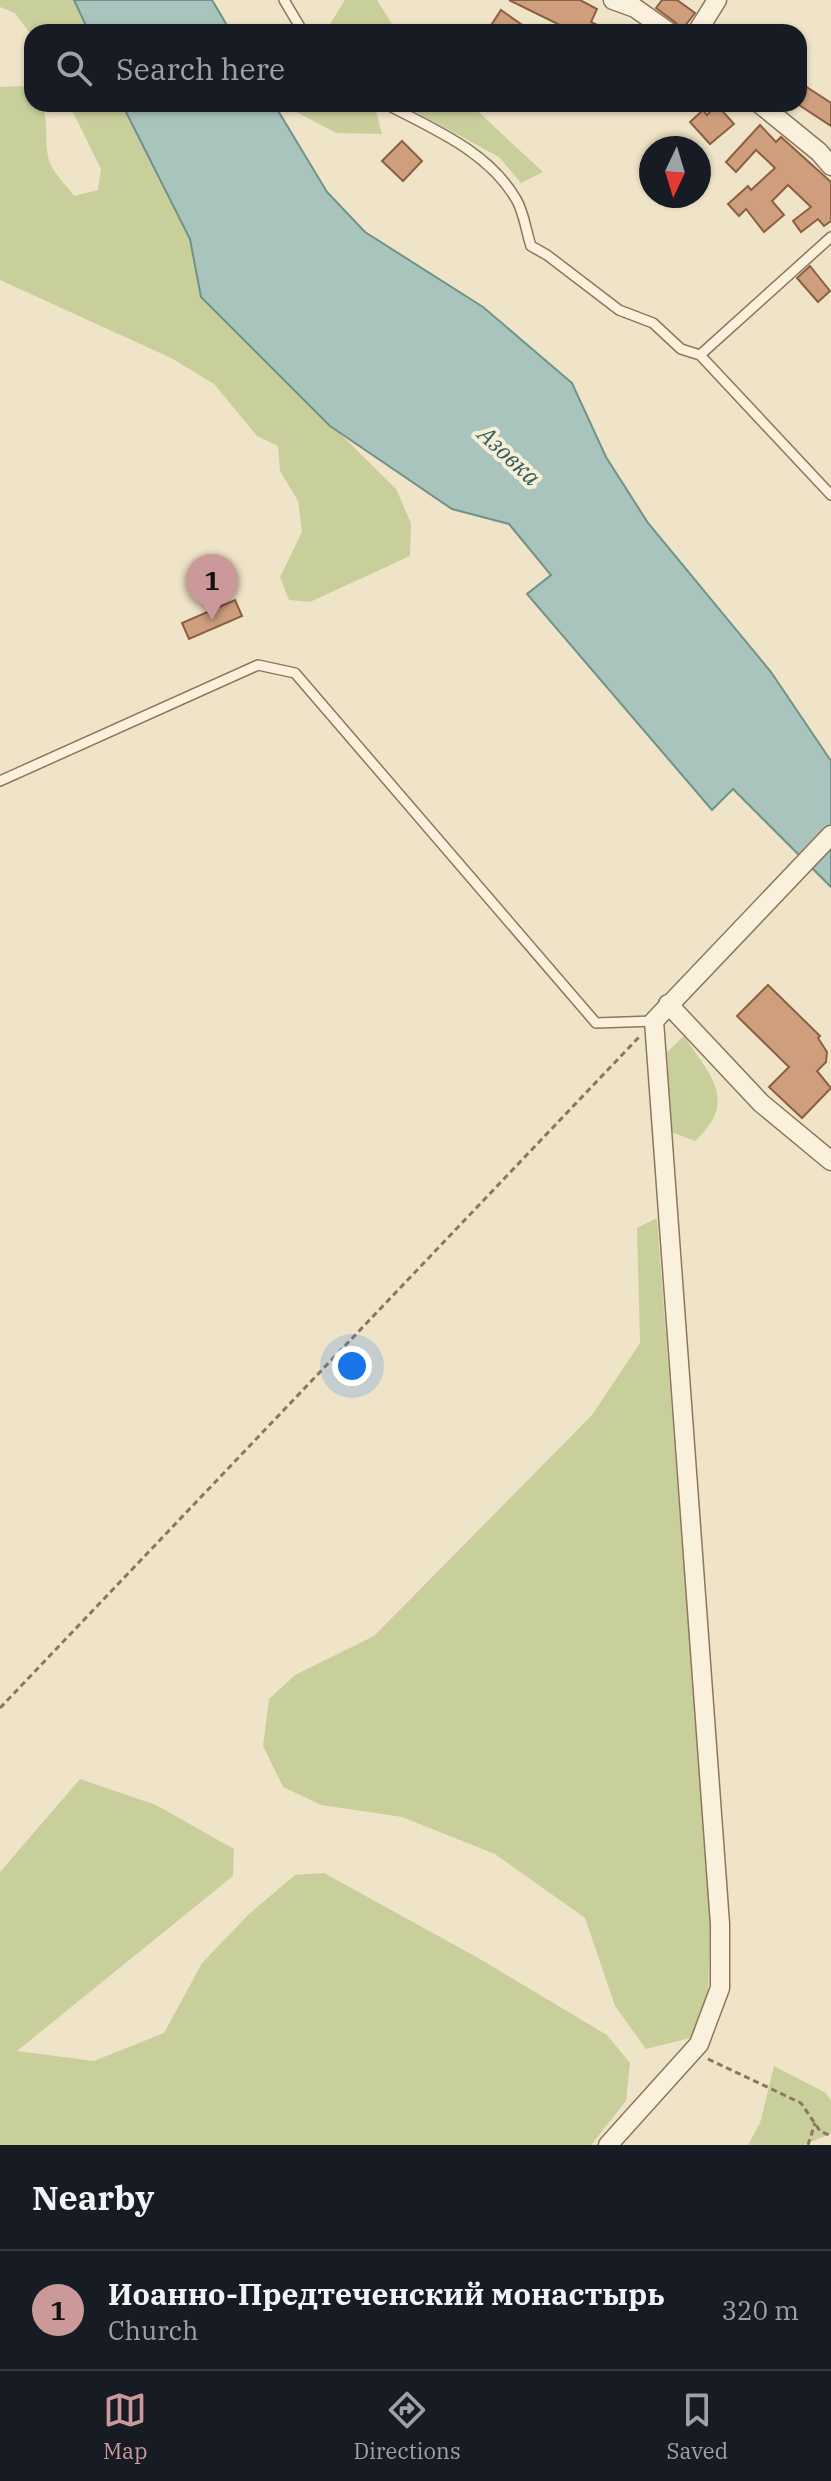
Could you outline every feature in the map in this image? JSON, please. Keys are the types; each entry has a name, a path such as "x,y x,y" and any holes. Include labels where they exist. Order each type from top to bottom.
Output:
{"street":[{"path":"613,0 635,8 658,24"},
{"path":"702,24 717,0"},
{"path":"770,112 819,152 831,166"},
{"path":"608,2145 699,2044 720,1988 720,1924 654,1021 831,835"},
{"path":"668,1004 761,1103 831,1161"}],"lane":[{"path":"284,0 298,24"},
{"path":"401,112 464,145 495,172 517,200 531,246 619,310 653,323 681,349 700,355 831,495"},
{"path":"700,355 831,237"},
{"path":"0,781 258,665 295,673 596,1023 654,1021"}],"path":[{"path":"0,1708 654,1021"},
{"path":"692,2052 801,2103 820,2131 831,2136"},
{"path":"808,2145 815,2123"}],"green space":[{"path":"0,0 74,0 85,24 24,25 15,13 0,7"},
{"path":"345,0 377,0 392,24 330,24"},
{"path":"22,86 24,112 43,112 50,163 74,196 98,190 101,169 73,112 126,112 190,239 202,297 396,489 411,523 410,556 310,602 289,600 280,577 302,532 298,501 280,471 278,446 257,436 214,384 171,358 0,280 0,87"},
{"path":"297,112 376,112 382,134 336,133"},
{"path":"416,112 479,112 543,172 521,183 499,157"},
{"path":"684,1036 711,1076 718,1100 716,1113 695,1141 671,1132 667,1052"},
{"path":"657,1218 710,1908 708,2003 690,2038 646,2049 615,2006 585,1918 495,1854 402,1817 321,1805 283,1787 263,1746 269,1699 295,1675 374,1636 592,1415 640,1343 637,1228"},
{"path":"80,1779 156,1805 234,1849 233,1876 17,2051 94,2061 164,2033 202,1963 249,1914 295,1875 324,1873 480,1959 607,2035 630,2063 626,2101 591,2145 0,2145 0,1872"},
{"path":"774,2066 826,2093 831,2101 831,2134 803,2145 748,2145 760,2123"}],"water":[{"path":"74,0 212,0 226,24 85,24"},
{"name":"Азовка","path":"126,112 279,112 327,192 365,232 483,307 572,383 606,457 648,523 771,672 831,761 831,887 733,789 712,810 527,594 551,575 509,524 452,509 330,426 201,297 190,239"}],"building":[{"path":"509,0 580,0 597,9 591,22 595,24 558,24"},
{"path":"662,0 677,0 695,13 686,24 677,24 656,8"},
{"path":"501,10 521,24 492,24"},
{"path":"807,87 831,103 831,126 807,110"},
{"path":"705,112 707,115 710,112 723,112 734,124 711,143 711,136 703,136 690,122"},
{"path":"760,125 776,142 781,137 831,182 831,221 824,226 818,219 801,232 793,221 811,207 788,185 772,201 784,215 764,232 746,209 739,216 728,204 748,186 751,190 775,168 756,150 736,172 726,162"},
{"path":"402,141 422,161 403,181 382,161"},
{"path":"810,266 830,291 818,302 797,278"},
{"path":"235,600 242,616 189,639 182,623"},
{"path":"768,985 820,1036 818,1038 827,1052 826,1062 817,1071 831,1088 802,1118 769,1087 789,1067 737,1016"}],"place":[{"name":"Иоанно-Предтеченский монастырь","path":"212,620"}]}
